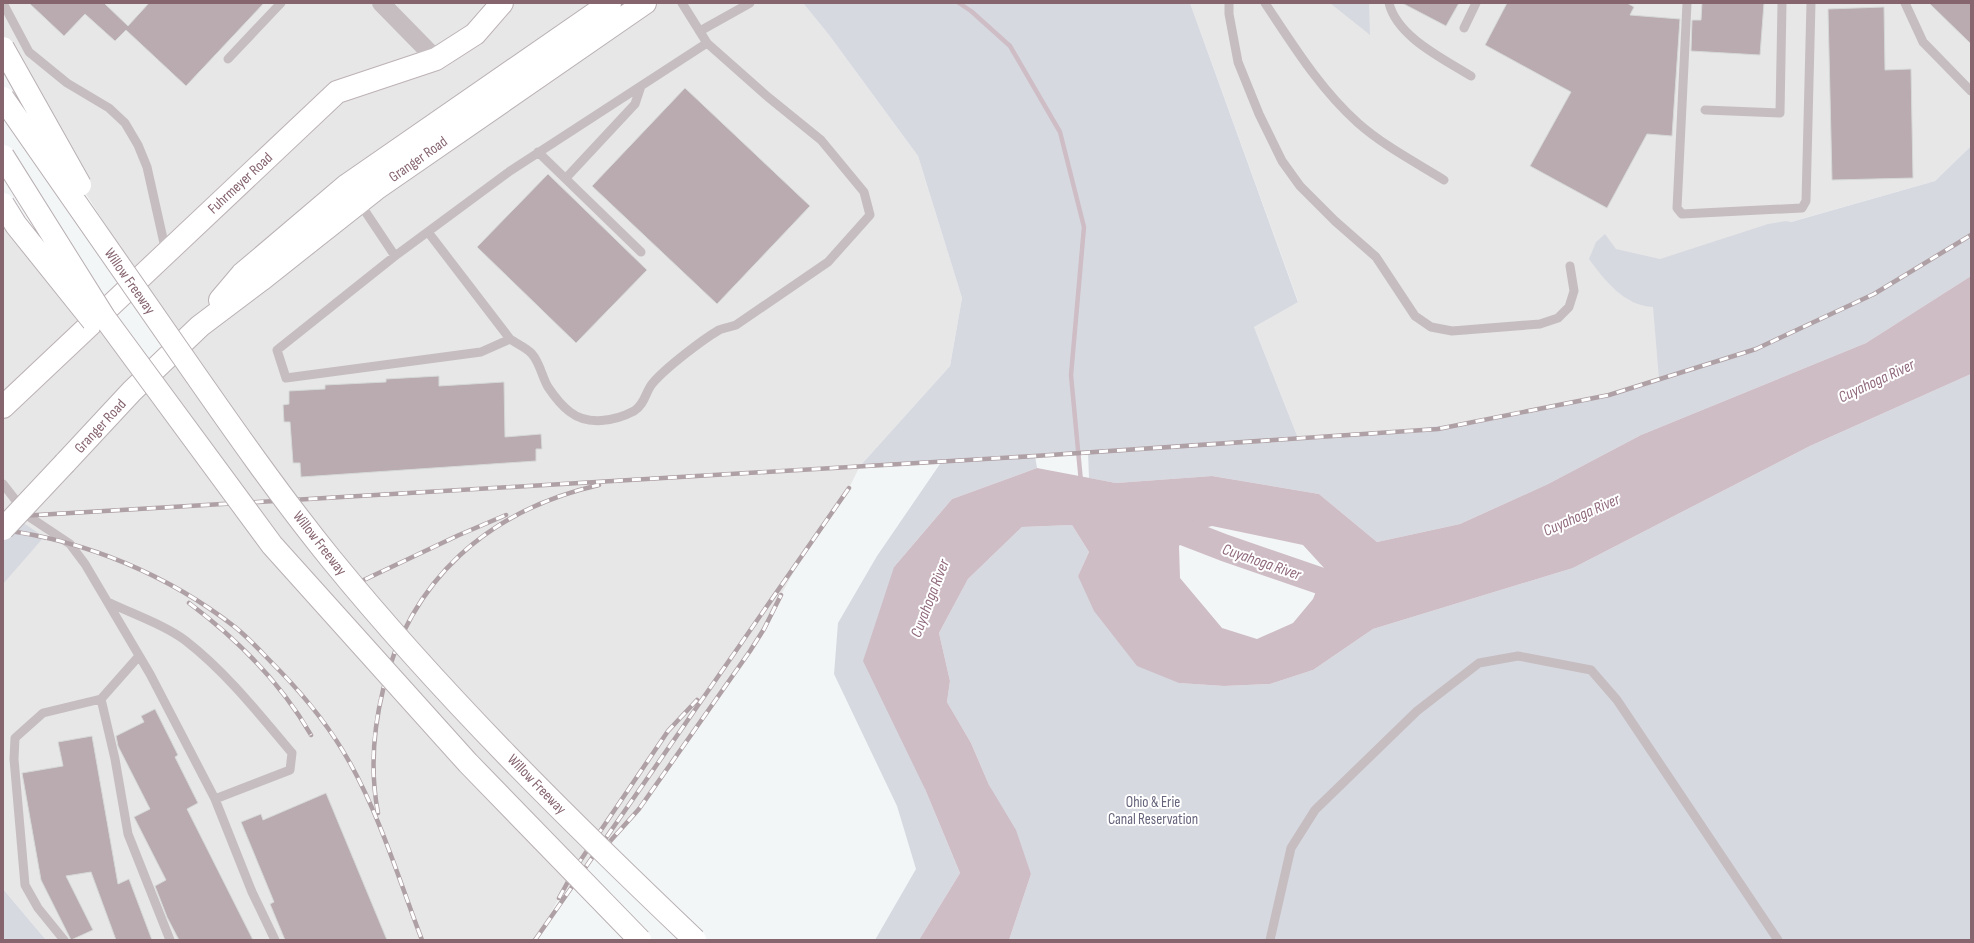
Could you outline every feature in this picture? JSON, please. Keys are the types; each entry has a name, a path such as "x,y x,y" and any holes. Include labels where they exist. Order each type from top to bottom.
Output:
{"main road":[{"name":"Fuhrmeyer Road","path":"3,407 337,92 436,59 474,34 502,3"},
{"name":"Granger Road","path":"3,529 132,391 200,326 261,280 353,194 610,3"},
{"name":"Granger Road","path":"353,194 412,163 645,3"},
{"path":"3,48 67,164 249,451"},
{"name":"Willow Freeway","path":"3,98 249,451 330,558 399,639 477,723 607,856 695,940"},
{"path":"3,156 104,317 272,545"},
{"path":"3,204 16,225 272,545 468,763 640,940"}],"street":[{"path":"383,4 436,59"}],"lane":[{"path":"3,3 29,52 67,83 109,108 125,124 138,145 147,167 166,253"},
{"path":"228,59 280,3"},
{"path":"428,232 510,339 532,354 548,387 560,402 571,413 587,421 618,417 634,410 645,400 652,384 670,366 719,330 736,325 828,262 870,215 864,192 821,140 768,97 707,43 682,3"},
{"path":"700,31 750,3"},
{"path":"1229,3 1229,14 1238,62 1259,114 1282,161 1300,186 1335,221 1376,257 1415,316 1431,327 1452,331 1540,324 1558,318 1569,307 1574,291 1570,266"},
{"path":"1265,3 1300,55 1331,97 1359,124 1393,150 1444,180"},
{"path":"1389,3 1393,16 1401,27 1419,42 1471,76"},
{"path":"1464,28 1476,3"},
{"path":"1687,3 1678,208 1682,214 1802,208 1806,201 1811,3"},
{"path":"1706,110 1780,113 1782,3"},
{"path":"1905,3 1923,42 1971,91"},
{"path":"510,339 481,352 286,378 277,350 395,256 538,152 707,43"},
{"path":"566,178 635,104 641,86"},
{"path":"538,152 641,252"},
{"path":"353,194 395,256"},
{"path":"3,484 28,516 70,544 110,603 215,799 252,892 275,940"},
{"path":"110,603 150,621 186,641 240,691 292,753 290,770 215,799"},
{"path":"64,940 38,908 25,885 14,759 15,738 43,713 101,699 139,656"},
{"path":"1270,940 1291,848 1315,810 1417,711 1479,663 1518,656 1590,670 1617,700 1778,940"},
{"path":"101,699 115,759 128,834 170,940"}],"shaded area":[{"path":"3,3 803,3 829,35 918,156 962,298 950,366 860,466 848,490 803,555 750,651 639,809 626,825 588,864 558,900 535,940 46,940 3,889 3,579 28,516 3,517 3,204 139,379 181,344 67,164 3,48"},
{"path":"1190,3 1971,3 1971,146 1935,181 1650,262 1660,379 1609,395 1455,424 1380,433 1298,438 1254,327 1298,301"}],"green space":[{"path":"803,3 1190,3 1298,302 1254,327 1298,438 1380,433 1455,424 1609,395 1659,379 1653,307 1643,306 1633,302 1616,291 1589,259 1596,242 1605,234 1616,249 1660,259 1768,224 1786,221 1791,222 1935,181 1971,146 1971,276 1866,343 1641,435 1548,484 1460,524 1377,542 1319,494 1212,476 1116,483 1089,478 1088,452 1035,456 1037,468 952,499 894,567 925,789 960,873 919,940 875,940 916,869 897,806 834,674 838,623 877,556 942,461 860,466 950,366 962,298 918,156 829,35"},
{"path":"1330,3 1369,3 1370,35"},
{"name":"Ohio & Erie Canal Reservation","path":"1971,374 1971,940 1009,940 1031,874 971,743 947,702 950,681 939,633 968,579 1022,527 1072,525 1089,552 1078,576 1179,683 1224,686 1270,684 1313,670 1373,629 1573,568 1810,446"},
{"path":"3,517 15,517 44,537 3,584"},
{"path":"3,889 46,940 3,940"}],"water":[{"path":"1971,276 1971,374 1810,446 1573,568 1373,629 1313,670 1270,684 1224,686 1179,683 1137,666 1094,611 1078,576 1089,552 1072,525 1022,527 968,579 939,633 950,681 947,702 971,743 989,785 1016,830 1031,874 1009,940 919,940 960,873 925,789 863,661 894,567 952,499 1037,468 1116,483 1212,476 1319,494 1377,542 1460,524 1548,484 1641,435 1866,343","holes":["1212,526 1303,545 1325,569 1313,599 1293,623 1257,639 1222,628 1180,578 1179,546 1193,531"]}],"building":[{"path":"29,3 104,3 128,26 149,3 264,3 186,86 126,30 115,41 85,14 64,36"},
{"path":"1402,3 1459,3 1446,26"},
{"path":"1507,3 1627,3 1634,7 1630,15 1680,19 1672,136 1647,134 1607,208 1530,166 1571,92 1485,45"},
{"path":"1702,3 1764,3 1760,55 1691,51 1692,20 1701,20"},
{"path":"1929,3 1971,3 1971,44"},
{"path":"1884,7 1885,70 1911,69 1913,178 1832,180 1828,9"},
{"path":"685,88 810,206 717,304 592,186"},
{"path":"548,174 647,270 576,343 477,247"},
{"path":"439,376 439,386 504,382 505,437 541,434 542,449 536,449 536,461 301,477 300,463 293,463 290,422 284,422 283,405 289,404 289,391 325,389 325,385 386,382 386,379"},
{"path":"155,709 178,755 175,757 198,803 187,809 253,940 179,940 167,917 155,886 166,880 134,817 150,809 118,746 116,736 144,722 141,716"},
{"path":"92,736 118,884 129,879 152,940 116,940 91,872 66,876 93,930 71,940 41,880 22,773 63,766 58,742"},
{"path":"326,793 387,940 285,940 270,904 274,902 241,822 261,814 263,820"}],"waterway":[{"path":"959,3 971,11 1010,46 1060,132 1084,227 1071,375 1081,482"},
{"name":"Cuyahoga River","path":"1155,521 1225,548 1347,590 1356,587"}],"railway":[{"path":"3,517 1035,456 1438,429 1609,395 1756,349 1874,294 1971,235"},
{"path":"378,813 373,766 375,736 383,690 396,650 413,615 434,583 460,555 489,532 523,512 559,496 599,485"},
{"path":"535,940 849,488"},
{"path":"349,587 459,535 506,515"},
{"path":"3,530 65,542 125,563 154,576 209,608 235,627 252,643 309,703 327,726 350,763 371,806 389,850 422,940"},
{"path":"604,848 639,809 750,651 764,629 781,595"},
{"path":"189,603 207,617 257,663 286,698 311,735"},
{"path":"559,898 576,867 668,731 697,700"}]}
